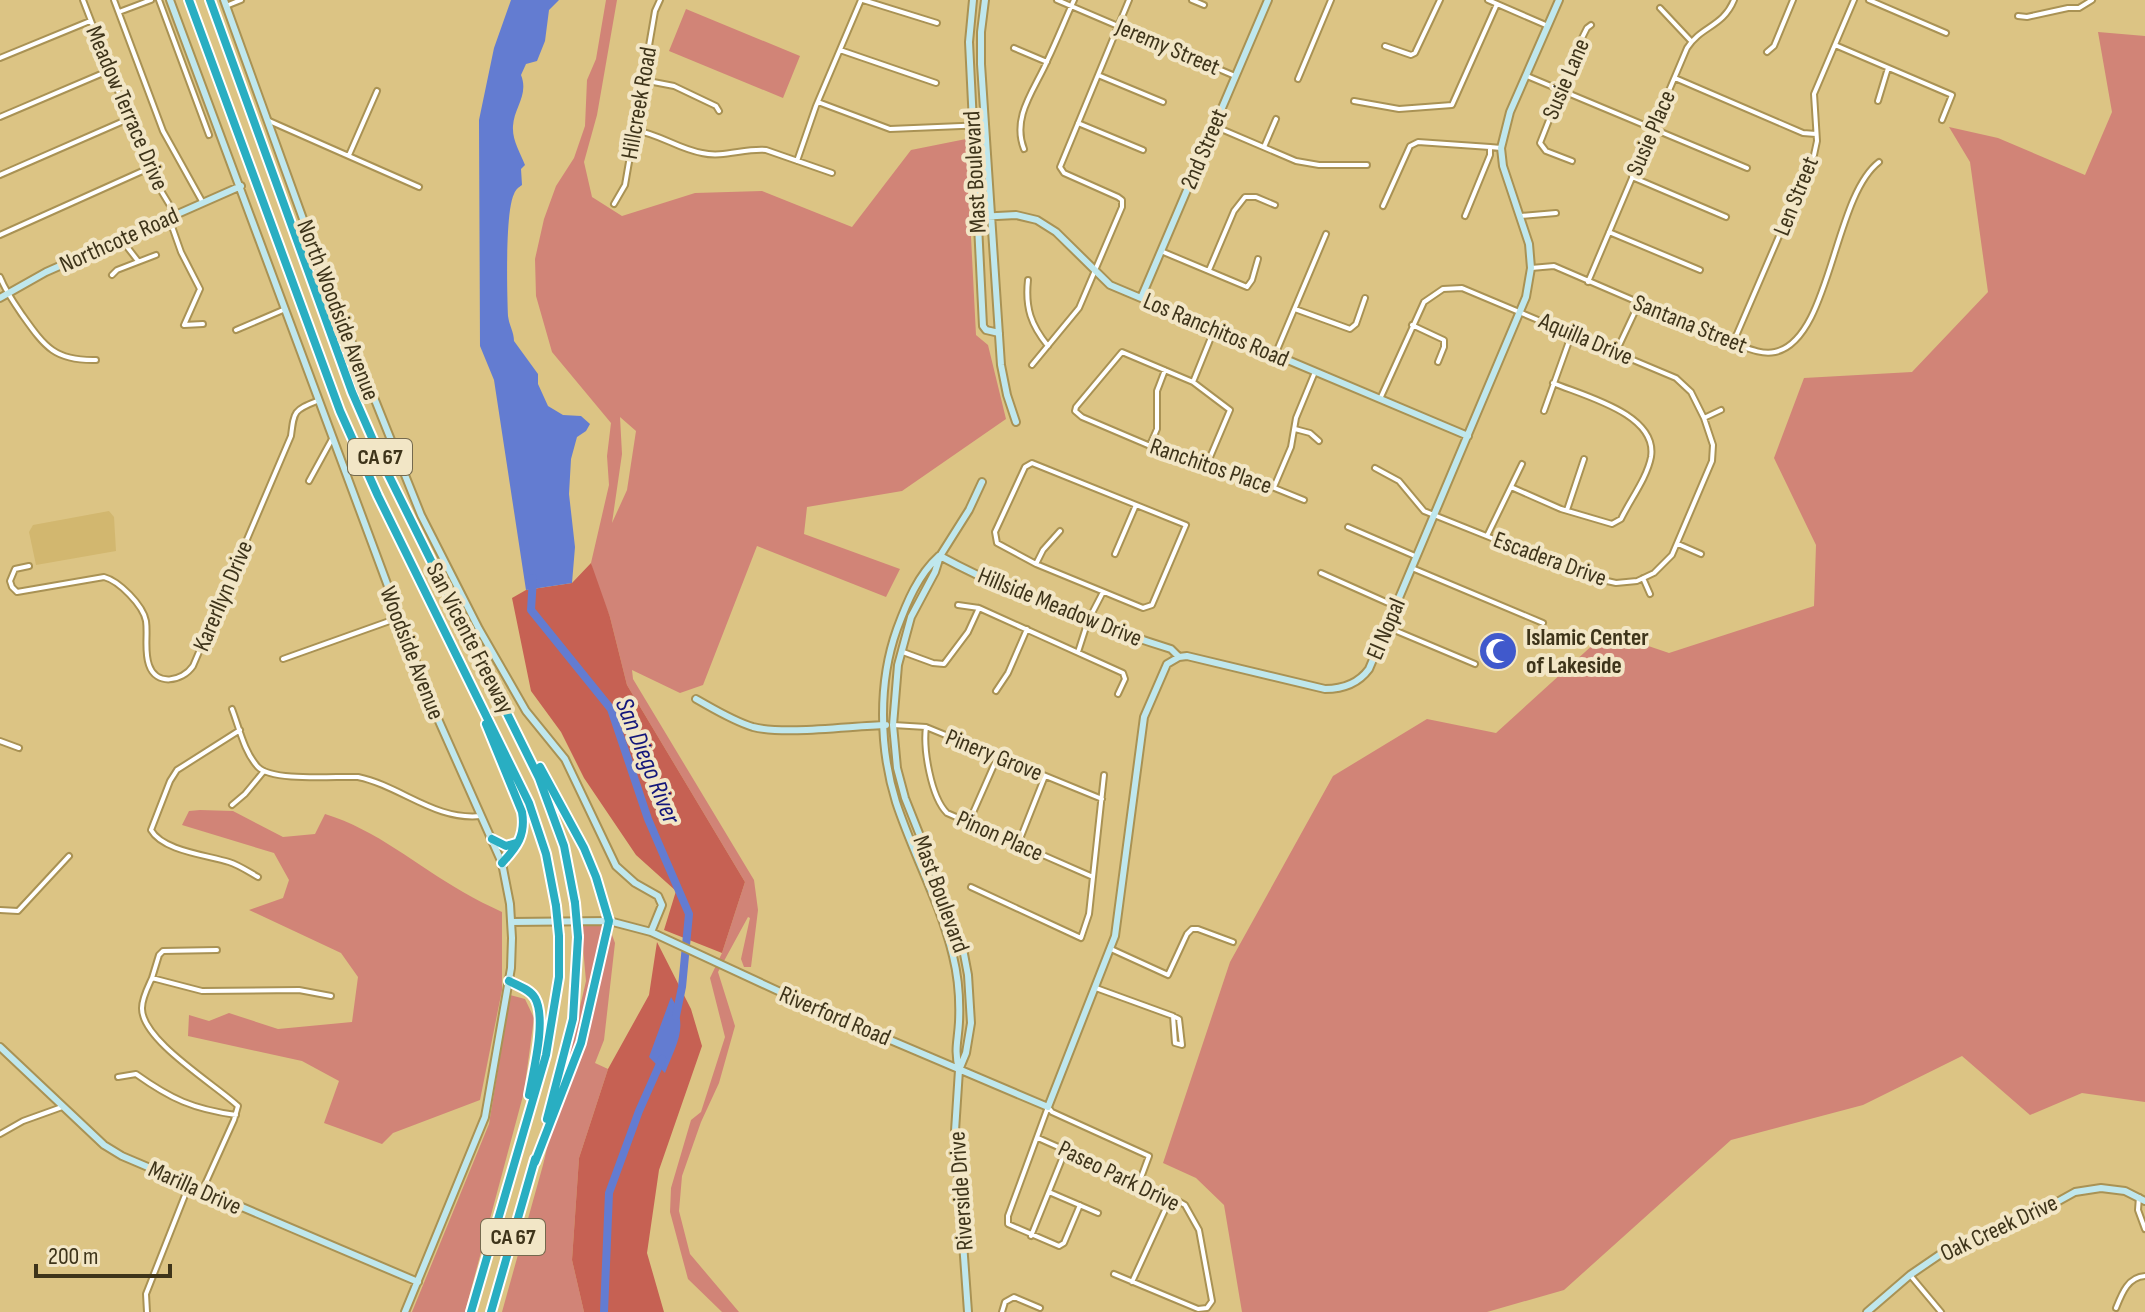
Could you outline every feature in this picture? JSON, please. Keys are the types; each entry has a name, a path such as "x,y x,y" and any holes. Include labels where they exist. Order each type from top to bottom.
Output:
{"highway":[{"name":"San Vicente Freeway","path":"189,0 340,411 378,496 529,803 546,854 559,936 559,977 551,1027 471,1312"},
{"name":"San Vicente Freeway","path":"210,0 352,392 387,472 517,729 557,823 572,878 578,937 577,980 569,1040 491,1312"},
{"path":"474,690 524,823 520,841 502,863"},
{"path":"517,729 584,848 609,921 581,1043 535,1162"},
{"path":"492,839 506,846 520,841"},
{"path":"506,1189 534,1066 539,1015 535,997 509,981"}],"street":[{"name":"Meadow Terrace Drive","path":"83,0 127,120 172,216 181,252 200,289 184,325 203,324"},
{"path":"114,0 163,131 203,203"},
{"path":"119,12 151,0"},
{"path":"159,0 209,135"},
{"name":"Woodside Avenue","path":"170,0 398,618 434,710 502,863 511,922 509,981 485,1117 405,1312"},
{"path":"225,3 241,0"},
{"name":"Hillcreek Road","path":"614,204 625,185 655,11 660,0"},
{"path":"797,161 818,102 862,0 937,23"},
{"name":"Mast Boulevard","path":"973,0 969,42 983,326 986,330 999,333"},
{"name":"Mast Boulevard","path":"985,0 981,32 999,333 1007,395 1016,422"},
{"name":"Jeremy Street","path":"1057,0 1072,3 1235,76"},
{"path":"1032,365 1079,308 1122,207 1122,200 1061,170 1061,162 1129,0"},
{"path":"1192,0 1204,5"},
{"name":"2nd Street","path":"1141,298 1268,0"},
{"path":"1385,46 1411,55 1415,53 1440,0"},
{"path":"1488,0 1548,26"},
{"name":"El Nopal","path":"1179,657 1187,656 1325,689 1347,686 1364,675 1387,627 1529,286 1529,244 1503,166 1501,148 1510,112 1559,0"},
{"path":"1660,8 1691,41 1723,19 1734,0"},
{"path":"1767,52 1774,46 1793,0"},
{"name":"Len Street","path":"1733,343 1814,155 1814,94 1854,0"},
{"path":"1869,0 1946,33"},
{"path":"2066,0 2068,8"},
{"path":"2018,16 2079,8 2092,0"},
{"path":"1298,79 1329,1"},
{"name":"North Woodside Avenue","path":"225,3 265,119 400,470 479,629 526,711 565,759 616,866 635,883 658,896 662,905 651,932"},
{"path":"1024,149 1020,127 1026,102 1072,3"},
{"path":"1354,101 1399,109 1452,105 1497,4"},
{"path":"0,58 90,20"},
{"name":"Susie Lane","path":"1572,161 1546,151 1540,143 1560,89 1591,25"},
{"name":"Susie Place","path":"1588,282 1691,41"},
{"path":"1835,45 1952,95 1942,120"},
{"path":"1014,48 1047,62"},
{"path":"840,50 936,83"},
{"path":"1878,101 1888,68"},
{"path":"0,117 108,71"},
{"path":"1098,75 1163,102"},
{"path":"1527,76 1747,168"},
{"path":"1675,78 1803,133 1816,134"},
{"path":"643,80 674,86 716,106 719,111"},
{"path":"349,155 377,91"},
{"path":"818,102 890,129 985,125"},
{"path":"265,119 419,187"},
{"path":"1264,147 1276,119"},
{"path":"0,175 127,120"},
{"path":"1078,123 1143,150"},
{"path":"1214,126 1296,161 1319,165 1367,165"},
{"path":"634,130 654,133 705,154 755,149 832,173"},
{"path":"1383,206 1410,146 1418,142 1501,148"},
{"path":"1465,216 1490,155 1490,147"},
{"name":"Santana Street","path":"1531,268 1554,266 1758,352 1785,349 1803,335 1850,210 1872,168 1879,162"},
{"path":"0,235 148,169"},
{"path":"1632,177 1726,217"},
{"name":"Northcote Road","path":"3,295 46,272 241,186"},
{"path":"1209,271 1234,211 1245,197 1256,197 1275,205"},
{"path":"1519,217 1533,213 1556,213"},
{"name":"Los Ranchitos Road","path":"978,217 1021,216 1046,224 1110,285 1468,436"},
{"path":"1609,232 1700,270"},
{"path":"1275,355 1326,234"},
{"path":"121,239 138,261"},
{"path":"1161,251 1247,287 1258,259"},
{"path":"112,275 156,255"},
{"path":"0,277 3,295 47,347 67,358 96,360"},
{"path":"1028,280 1026,300 1029,316 1048,346"},
{"name":"Aquilla Drive","path":"1380,399 1422,306 1431,295 1452,288 1466,290 1679,380 1691,392 1713,445 1712,461 1678,544"},
{"path":"1295,309 1350,329 1356,324 1365,298"},
{"path":"1616,352 1639,303"},
{"path":"236,330 283,310"},
{"path":"1412,325 1444,340 1438,362"},
{"path":"1193,382 1214,330"},
{"path":"1544,411 1572,333"},
{"name":"Ranchitos Place","path":"1165,370 1122,352 1075,411 1082,417 1205,469 1233,471 1304,500"},
{"path":"1150,446 1157,429 1157,391 1165,370 1193,382 1230,410 1205,469"},
{"path":"1274,487 1291,447 1296,418 1315,372"},
{"path":"1511,487 1567,511 1612,524 1621,519 1650,460 1649,437 1635,418 1553,383"},
{"name":"Karerllyn Drive","path":"29,566 15,569 11,575 10,581 17,592 104,577 112,579 143,613 149,666 155,674 167,680 182,677 193,666 291,436 295,412 317,401"},
{"path":"1704,418 1721,410"},
{"path":"1295,429 1310,433 1319,441"},
{"path":"309,481 332,439"},
{"path":"1567,511 1584,459"},
{"path":"1032,463 1186,525 1152,605 1143,608 1036,564 997,543 995,532 1025,467 1032,463"},
{"path":"1487,536 1522,464"},
{"path":"1375,468 1399,481 1418,506 1434,515"},
{"path":"940,556 969,510 982,482"},
{"path":"1115,554 1136,505"},
{"name":"Escadera Drive","path":"1434,515 1600,581 1622,583 1643,578 1664,565 1678,544"},
{"path":"1348,527 1416,557"},
{"path":"1036,564 1043,550 1060,531"},
{"path":"1678,544 1701,554"},
{"name":"Mast Boulevard","path":"940,556 911,617 900,651 893,725 897,768 905,798 964,954 971,1023 966,1053 959,1070"},
{"name":"Mast Boulevard","path":"940,556 928,566 918,582 892,644 885,683 884,725 888,769 896,802 953,957 959,1024 955,1052 959,1070"},
{"name":"Hillside Meadow Drive","path":"940,556 1088,621 1171,649 1179,657"},
{"path":"1412,568 1543,623"},
{"path":"1321,573 1395,606"},
{"path":"1643,578 1650,594"},
{"path":"1078,652 1088,621 1103,592"},
{"path":"958,605 979,608 1123,673 1125,679 1118,694"},
{"path":"900,651 944,664 968,632 979,608"},
{"path":"283,659 398,618"},
{"path":"1387,627 1475,664"},
{"path":"996,691 1008,673 1027,629"},
{"path":"1080,1205 1064,1243 1055,1246 1010,1226 1008,1216 1111,949 1119,916 1144,717 1167,664 1179,657"},
{"name":"Pinery Grove","path":"696,699 727,717 753,727 926,727 1102,799"},
{"path":"232,709 248,751 258,767 271,775 371,779 429,808 454,815 481,816"},
{"name":"Pinon Place","path":"926,727 924,741 937,802 951,817 1093,877"},
{"path":"240,730 177,770 151,830 156,837 193,854 227,862 258,877"},
{"path":"0,741 19,748"},
{"path":"968,824 998,756"},
{"path":"232,805 264,771"},
{"path":"971,887 1081,938 1089,914 1104,775"},
{"path":"1018,845 1045,776"},
{"path":"0,910 18,911 69,856"},
{"path":"940,915 949,911"},
{"name":"Riverford Road","path":"511,922 609,921 651,932 731,970 1048,1107 1052,1112 1149,1156 1139,1183"},
{"path":"1111,949 1168,975 1192,929 1233,942"},
{"path":"202,1191 238,1106 164,1047 143,1016 142,1003 163,951 217,950"},
{"path":"152,978 202,991 299,990 331,996"},
{"path":"1096,988 1173,1016 1180,1020 1182,1045 1175,1043 1173,1016"},
{"name":"Marilla Drive","path":"0,1047 113,1151 418,1282"},
{"name":"Riverside Drive","path":"959,1070 955,1131 968,1312"},
{"path":"118,1077 136,1074 177,1101 236,1115"},
{"path":"0,1134 23,1121 62,1107"},
{"name":"Paseo Park Drive","path":"1038,1138 1185,1205 1199,1230 1212,1301 1207,1308 1198,1309 1114,1274"},
{"path":"1031,1236 1066,1149"},
{"path":"147,1312 146,1294 189,1185"},
{"name":"Oak Creek Drive","path":"1867,1312 1910,1275 1948,1249 2039,1212 2075,1192 2101,1188 2125,1191 2142,1199"},
{"path":"1049,1192 1098,1213"},
{"path":"1132,1282 1171,1197"},
{"path":"2142,1199 2138,1210 2145,1229"},
{"path":"1910,1275 1941,1312"},
{"path":"2116,1308 2130,1282 2135,1277 2145,1276"},
{"path":"1002,1312 1005,1302 1014,1297 1040,1308"}],"shaded area":[{"path":"606,0 617,0 597,115 584,162 592,197 622,216 695,193 762,191 852,227 911,150 966,139 976,335 988,345 1006,419 902,491 807,507 804,534 900,569 886,597 757,546 703,685 680,693 632,670 633,679 754,880 758,910 751,967 744,967 741,959 748,917 718,972 735,1026 719,1083 682,1176 679,1211 690,1254 739,1312 722,1312 688,1279 670,1212 671,1188 691,1120 701,1112 725,1037 710,978 722,953 745,882 627,685 610,617 591,563 609,485 607,456 611,423 552,352 536,296 535,259 544,219 556,186 574,158 585,126 587,80 596,59","holes":["620,417 636,431 627,490 612,523 622,454"]},
{"path":"686,9 800,56 783,98 669,51"},
{"path":"2098,32 2145,36 2145,1102 2082,1093 2030,1115 1962,1056 1863,1105 1731,1140 1564,1290 1487,1312 1242,1312 1224,1205 1196,1178 1163,1163 1230,962 1333,776 1427,719 1496,733 1607,632 1669,653 1814,606 1816,545 1774,458 1804,378 1912,372 1988,292 1970,162 1949,127 1998,138 2085,175 2112,112"},
{"path":"109,511 114,517 116,551 36,565 29,532 33,525"},
{"path":"591,563 610,617 627,685 745,882 722,953 664,930 676,891 636,855 584,778 561,732 531,691 512,598 526,590 572,583"},
{"path":"189,811 233,811 283,837 315,834 325,814 362,829 463,892 502,912 502,990 480,1100 393,1133 382,1144 324,1123 339,1081 302,1061 188,1036 189,1015 209,1021 229,1013 278,1029 352,1022 358,977 341,953 249,910 283,898 289,880 274,853 182,825"},
{"path":"608,924 615,943 604,1040 595,1063 608,1069 579,1158 572,1260 584,1312 502,1312 543,1165 586,981 581,925"},
{"path":"657,942 691,1009 702,1046 659,1170 647,1253 664,1312 584,1312 572,1260 579,1158 608,1069 649,995"},
{"path":"510,995 525,999 534,1018 524,1092 465,1312 412,1312 489,1124"}],"water":[{"path":"511,0 559,0 549,10 545,41 537,61 526,64 521,75 523,89 514,119 514,136 525,165 521,169 522,185 514,194 509,217 509,319 514,341 538,374 538,384 548,406 563,415 581,416 590,424 577,437 571,459 569,494 575,547 572,583 526,590 494,380 480,346 479,120 494,48"},
{"path":"671,997 677,1007 680,1026 677,1044 665,1073 649,1057"}],"waterway":[{"name":"San Diego River","path":"533,578 531,610 611,709 648,819 689,914 676,1016"},
{"name":"San Diego River","path":"604,1312 609,1193 662,1059"}],"place":[{"name":"Islamic Center of Lakeside","path":"1498,651"}]}
